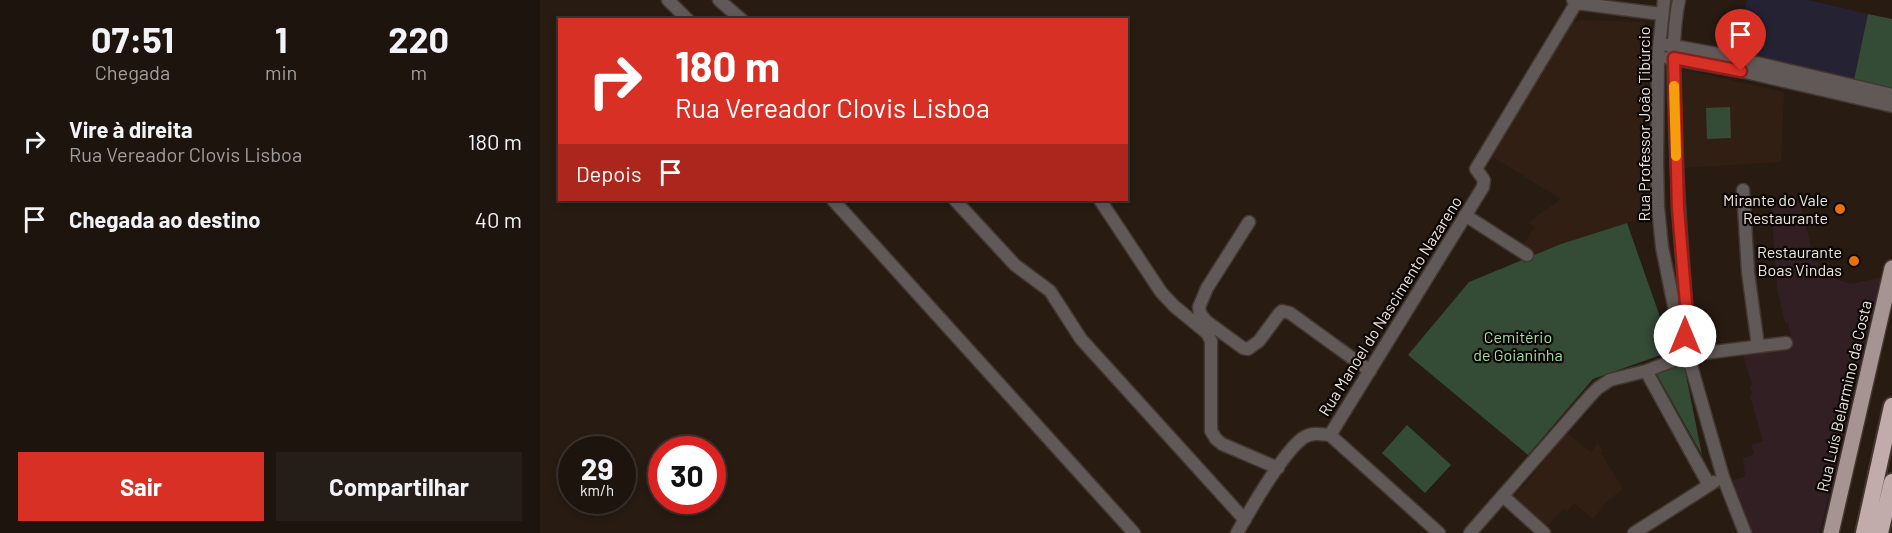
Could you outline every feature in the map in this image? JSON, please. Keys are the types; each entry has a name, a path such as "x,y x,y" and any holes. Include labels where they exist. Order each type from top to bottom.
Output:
{"highway":[{"path":"1864,533 1892,406"},
{"path":"1880,533 1892,482"}],"main road":[{"name":"Rua Luís Belarmino da Costa","path":"1831,533 1892,268"}],"street":[{"path":"668,0 686,18"},
{"path":"719,0 740,18"},
{"name":"Rua Professor João Tibúrcio","path":"1664,0 1659,51 1659,222 1674,306 1681,317 1688,355 1723,477 1745,533"},
{"name":"Rua Professor João Tibúrcio","path":"1679,0 1674,52 1678,208 1686,304 1681,317"},
{"path":"1576,1 1661,14"},
{"name":"Rua Manoel do Nascimento Nazareno","path":"1439,533 1330,435 1480,193 1485,182 1477,173 1478,167 1576,1"},
{"path":"1659,51 1767,71 1892,106"},
{"path":"1820,84 1892,95"},
{"path":"1743,190 1748,272 1758,346"},
{"path":"834,201 1134,533"},
{"path":"956,201 1015,265 1050,291 1081,339 1245,520"},
{"path":"1101,201 1161,292 1174,306 1207,333 1211,341 1211,431 1216,439 1222,444 1278,468"},
{"path":"1466,214 1527,255"},
{"path":"1250,222 1207,288 1199,307 1203,317 1237,344 1248,349 1259,341 1282,311 1290,313 1370,370"},
{"path":"1470,533 1598,388 1610,380 1646,371 1688,355 1786,343"},
{"path":"1646,371 1709,485"},
{"path":"1237,533 1291,449 1304,436 1330,435"},
{"path":"1634,533 1723,477"},
{"path":"1503,496 1544,533"}],"shaded area":[{"path":"1747,0 1808,0 1868,14 1853,84 1735,55"},
{"path":"1581,20 1645,22 1642,218 1561,244 1534,256 1521,248 1535,227 1528,223 1561,199 1488,154 1571,24"},
{"path":"1682,69 1784,92 1781,162 1684,168"},
{"path":"1800,203 1812,250 1822,270 1838,280 1852,284 1881,277 1820,533 1752,533 1730,482 1745,476 1743,458 1754,454 1751,445 1763,441 1750,397 1752,385 1743,355 1789,348 1787,339 1791,338 1788,323 1785,323 1777,288 1771,205"},
{"path":"1567,433 1591,452 1598,443 1603,452 1601,453 1623,489 1606,502 1593,519 1574,503 1567,511 1563,508 1547,527 1513,498"}],"green space":[{"path":"1868,14 1892,19 1892,93 1853,84"},
{"path":"1730,107 1731,138 1707,139 1706,108"},
{"name":"Cemitério de Goianinha","path":"1627,223 1672,351 1593,379 1528,455 1408,355 1469,282 1561,244"},
{"path":"1684,365 1702,455 1656,373"},
{"path":"1407,425 1451,465 1425,493 1382,453"}],"slow traffic":[{"path":"1674,86 1676,156"}],"place":[{"name":"Mirante do Vale Restaurante","path":"1840,209"},
{"name":"Restaurante Boas Vindas","path":"1854,261"}],"route":[{"path":"1685,336 1681,317 1686,304 1678,208 1674,58 1741,71"}]}
